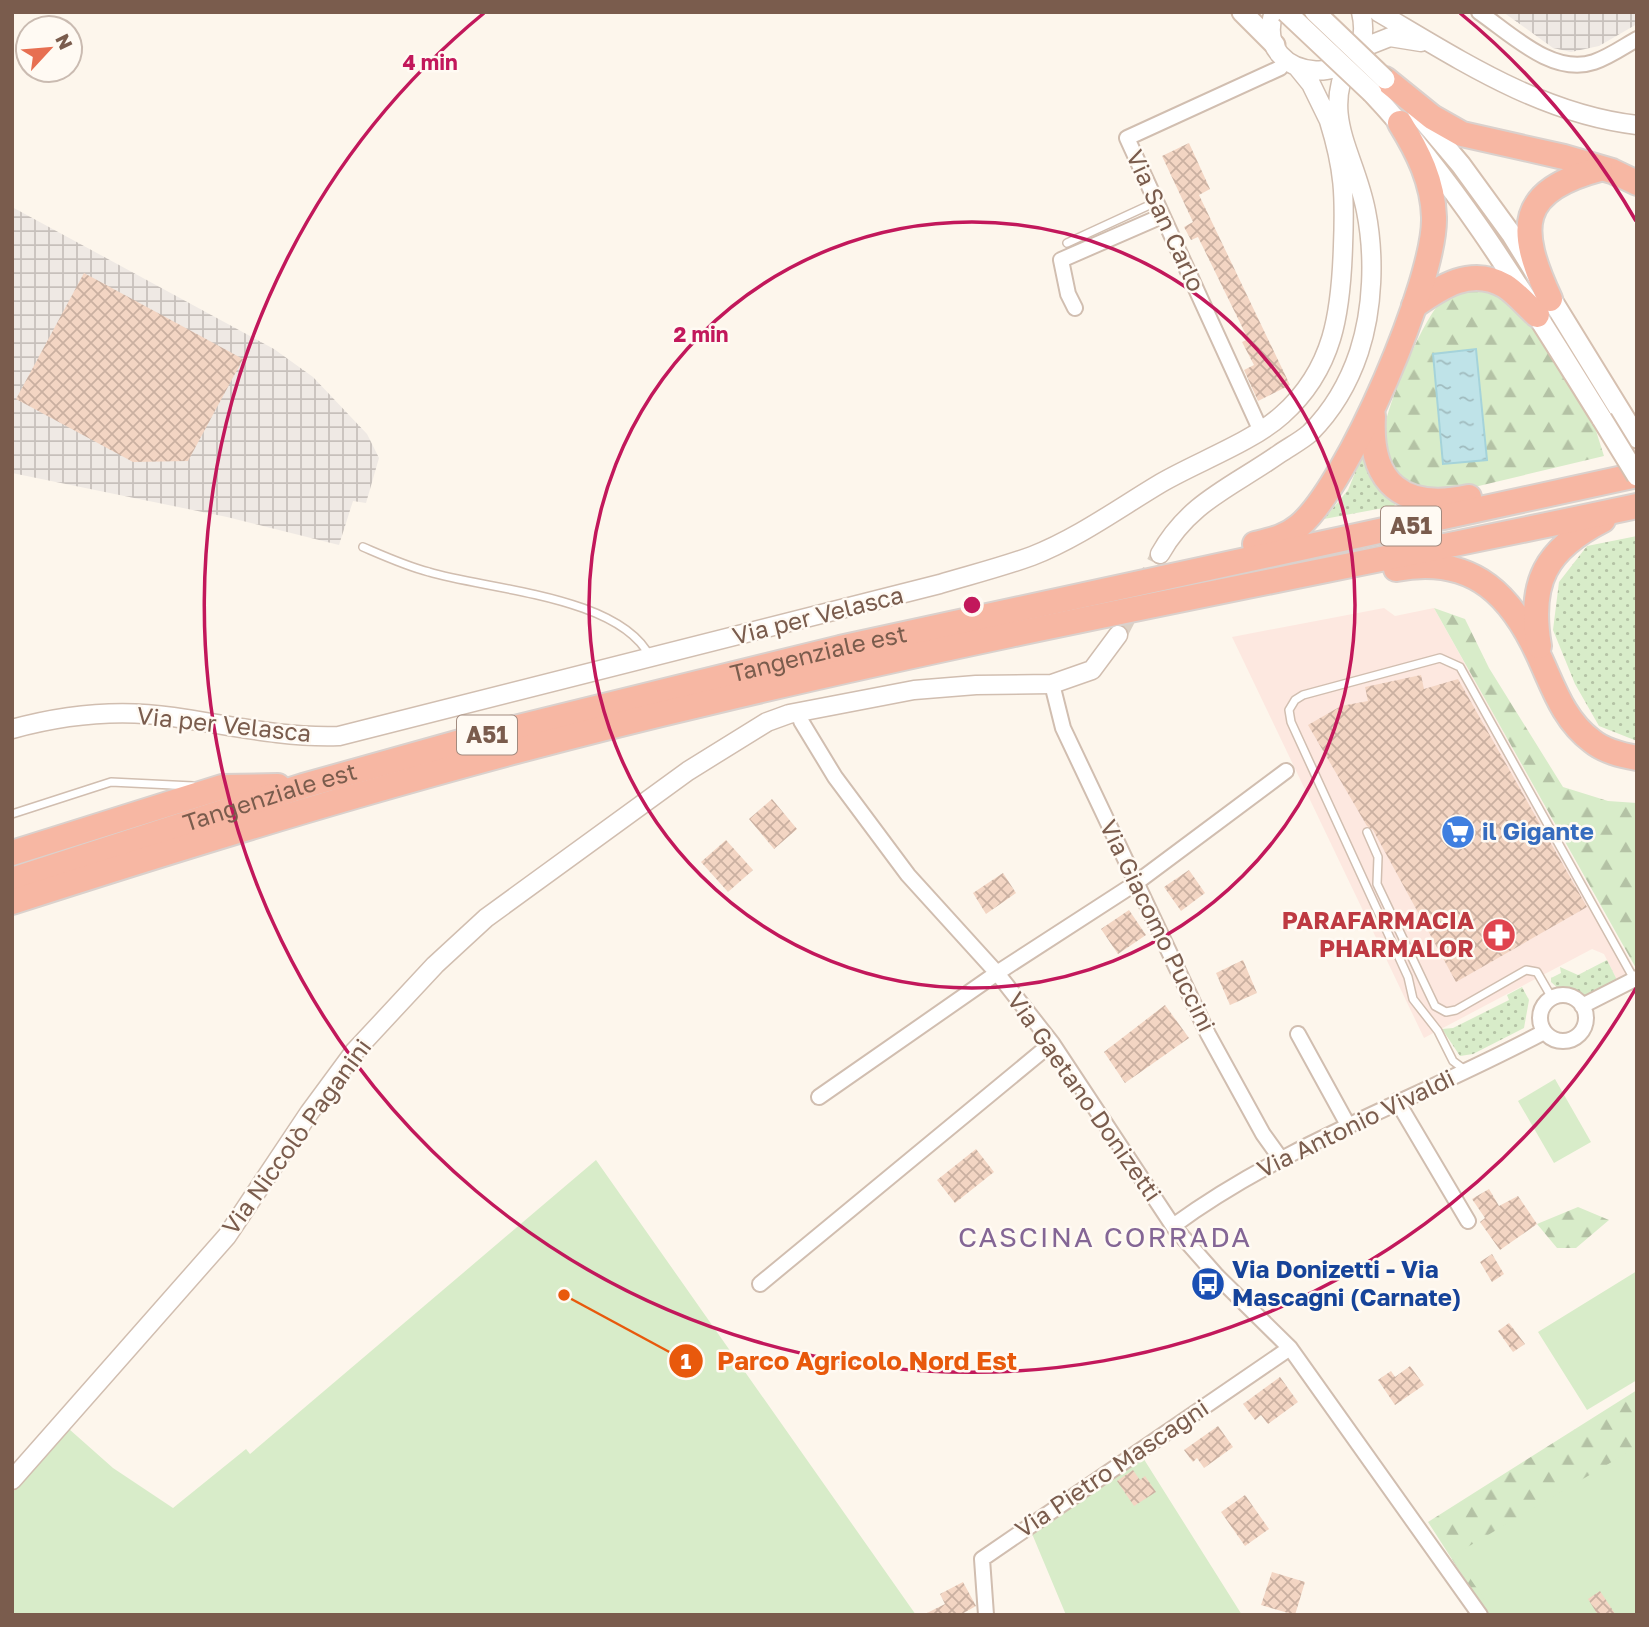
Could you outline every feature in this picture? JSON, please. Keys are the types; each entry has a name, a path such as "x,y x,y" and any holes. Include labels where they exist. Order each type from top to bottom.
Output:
{"highway":[{"path":"1379,86 1462,134 1564,157 1618,173 1637,183"},
{"path":"1184,573 1220,553 1278,538 1299,526 1332,488 1373,408 1414,306 1431,248 1434,215 1425,170 1400,123"},
{"path":"1543,307 1529,249 1528,231 1535,211 1550,187 1600,169"},
{"path":"1414,306 1443,285 1459,279 1477,279 1505,286 1543,307"},
{"path":"1373,408 1373,454 1389,482 1408,495 1436,503 1509,488 1557,495"},
{"path":"1605,482 1637,469"},
{"name":"Tangenziale est","path":"12,880 303,786 478,737 813,654 1637,476"},
{"path":"1543,663 1535,609 1539,582 1549,562 1570,539 1631,508"},
{"name":"Tangenziale est","path":"12,902 376,790 703,703 905,657 1314,571 1631,508"},
{"path":"1314,571 1343,580 1413,566 1440,566 1465,572 1501,596 1522,623 1560,703 1580,730 1602,748 1637,758"},
{"path":"12,853 222,787 303,786"}],"main road":[{"path":"1242,12 1287,58"},
{"path":"1286,12 1379,86 1400,123 1543,307 1637,438"},
{"path":"1315,12 1379,86 1468,174 1512,235 1543,307 1602,419 1637,476"}],"street":[{"path":"1274,12 1272,32 1287,58 1326,72 1353,54 1390,37 1432,43"},
{"path":"1160,554 1174,529 1193,510 1308,435 1338,397 1358,354 1368,316 1369,233 1363,193 1350,159 1336,96 1362,37 1361,12"},
{"path":"1378,12 1495,80 1558,108 1637,125"},
{"path":"1479,12 1537,52 1568,66 1595,62 1637,39"},
{"name":"Via per Velasca","path":"1287,58 1311,84 1350,159"},
{"name":"Via San Carlo","path":"1260,429 1126,138 1280,68 1287,58"},
{"name":"Via per Velasca","path":"12,729 46,720 131,714 170,717 292,736 339,736 651,659 940,584 1033,556 1096,524 1162,482 1260,429 1289,408 1316,373 1338,320 1342,279 1344,175 1329,121"},
{"path":"1075,308 1068,294 1061,260 1162,216"},
{"path":"1342,279 1369,233"},
{"name":"Via Niccolò Paganini","path":"12,1480 227,1236 340,1069 435,965 486,918 688,771 767,722 861,699 949,687 1052,684 1091,670 1118,635"},
{"name":"Via Giacomo Puccini","path":"1052,684 1063,728 1208,1034 1263,1134 1281,1159"},
{"name":"Via Gaetano Donizetti","path":"799,715 803,729 835,777 908,875 997,973 1052,1043 1173,1226 1217,1276 1290,1349 1480,1615"},
{"path":"819,1097 997,973 1136,883 1286,771"},
{"path":"1583,1006 1635,979"},
{"path":"1572,997 1583,1006 1584,1028 1574,1039 1561,1042 1544,1032 1541,1010 1552,998 1572,997"},
{"name":"Via Antonio Vivaldi","path":"1173,1226 1207,1201 1281,1159 1396,1101 1544,1032"},
{"path":"1298,1034 1349,1125"},
{"path":"760,1284 1052,1043"},
{"path":"1396,1101 1468,1221"},
{"name":"Via Pietro Mascagni","path":"986,1615 982,1559 1290,1349"}],"lane":[{"path":"1067,243 1156,202"},
{"path":"363,547 428,572 566,603 597,614 643,642 651,659"},
{"path":"1465,1070 1453,1061 1438,1031 1413,999 1408,977 1292,722 1289,710 1295,700 1303,695 1440,658 1460,667 1635,979"},
{"path":"12,814 111,782 222,787"},
{"path":"1367,832 1378,857 1377,884 1435,1006 1447,1012 1456,1010 1526,970 1537,972 1552,998"}],"shaded area":[{"path":"1503,12 1637,12 1637,24 1599,46 1571,52 1553,48"},
{"path":"12,207 274,349 313,377 367,434 379,458 366,503 353,501 339,545 227,517 12,473"},
{"path":"1384,608 1395,616 1434,608 1636,971 1617,980 1604,954 1592,949 1424,1038 1232,637"}],"green space":[{"path":"1487,287 1523,308 1591,415 1604,456 1445,494 1401,482 1386,451 1384,431 1407,363 1425,326 1441,302 1462,290"},
{"path":"1364,451 1375,480 1397,502 1394,506 1324,519 1348,490"},
{"path":"1637,536 1637,741 1599,726 1575,684 1553,630 1559,582 1587,546"},
{"path":"1434,608 1465,619 1489,668 1563,787 1608,801 1637,803 1637,970"},
{"path":"1607,960 1617,980 1582,997 1569,990 1560,990 1551,982 1551,978 1561,973 1560,967 1578,975"},
{"path":"1522,987 1529,1000 1524,1028 1473,1054 1460,1056 1442,1029 1453,1028 1509,1000 1507,995"},
{"path":"1555,1079 1591,1142 1554,1163 1518,1101"},
{"path":"596,1160 916,1615 12,1615 12,1493 69,1429 113,1468 173,1508 246,1449 250,1454"},
{"path":"1578,1207 1609,1220 1576,1248 1557,1248 1537,1224"},
{"path":"1637,1271 1637,1380 1587,1410 1538,1332"},
{"path":"1637,1390 1637,1615 1488,1615 1428,1522"},
{"path":"1637,1447 1637,1615 1464,1615 1485,1600 1454,1555"},
{"path":"1140,1453 1242,1615 1066,1615 1030,1529"}],"water":[{"path":"1476,349 1487,460 1443,464 1433,354"}],"building":[{"path":"1189,143 1210,189 1199,195 1290,385 1258,401 1244,370 1254,365 1242,342 1248,339 1198,237 1191,240 1184,227 1193,222 1162,156"},
{"path":"84,273 243,359 188,461 133,462 16,399"},
{"name":"il Gigante","path":"1421,675 1424,689 1458,679 1587,907 1456,982 1373,830 1367,826 1308,725 1341,706 1368,701 1365,687"},
{"path":"772,799 797,829 774,849 749,819"},
{"path":"726,840 753,870 728,892 701,862"},
{"path":"1189,870 1205,893 1181,911 1164,887"},
{"path":"1003,873 1016,893 986,914 973,893"},
{"path":"1129,910 1146,935 1118,954 1101,929"},
{"path":"1243,960 1257,993 1230,1005 1216,973"},
{"path":"1165,1005 1189,1038 1125,1083 1104,1052"},
{"path":"976,1149 994,1172 955,1203 937,1180"},
{"path":"1489,1189 1499,1206 1518,1196 1537,1224 1500,1250 1480,1222 1485,1218 1472,1199"},
{"path":"1492,1254 1504,1274 1492,1282 1480,1262"},
{"path":"1509,1323 1525,1344 1513,1352 1498,1331"},
{"path":"1410,1366 1424,1385 1395,1405 1378,1380 1391,1371 1395,1377"},
{"path":"1280,1377 1298,1402 1268,1424 1261,1415 1255,1420 1243,1404"},
{"path":"1218,1426 1233,1447 1204,1468 1197,1458 1193,1462 1184,1450"},
{"path":"1133,1470 1140,1480 1145,1476 1156,1492 1134,1506 1117,1481"},
{"path":"1245,1495 1269,1529 1245,1546 1221,1512"},
{"path":"1272,1572 1305,1582 1295,1615 1261,1605"},
{"path":"963,1582 976,1606 960,1615 923,1615 945,1604 940,1594"},
{"path":"1600,1591 1616,1615 1598,1615 1588,1599"}],"tunnel":[{"path":"1118,635 1160,554"}],"place":[{"name":"il Gigante","path":"1458,832"},
{"name":"PARAFARMACIA PHARMALOR","path":"1499,935"},
{"name":"Via Donizetti - Via Mascagni (Carnate)","path":"1208,1284"},
{"name":"Parco Agricolo Nord Est","path":"564,1295"}],"district":[{"name":"CASCINA CORRADA","path":"1105,1237"}]}
